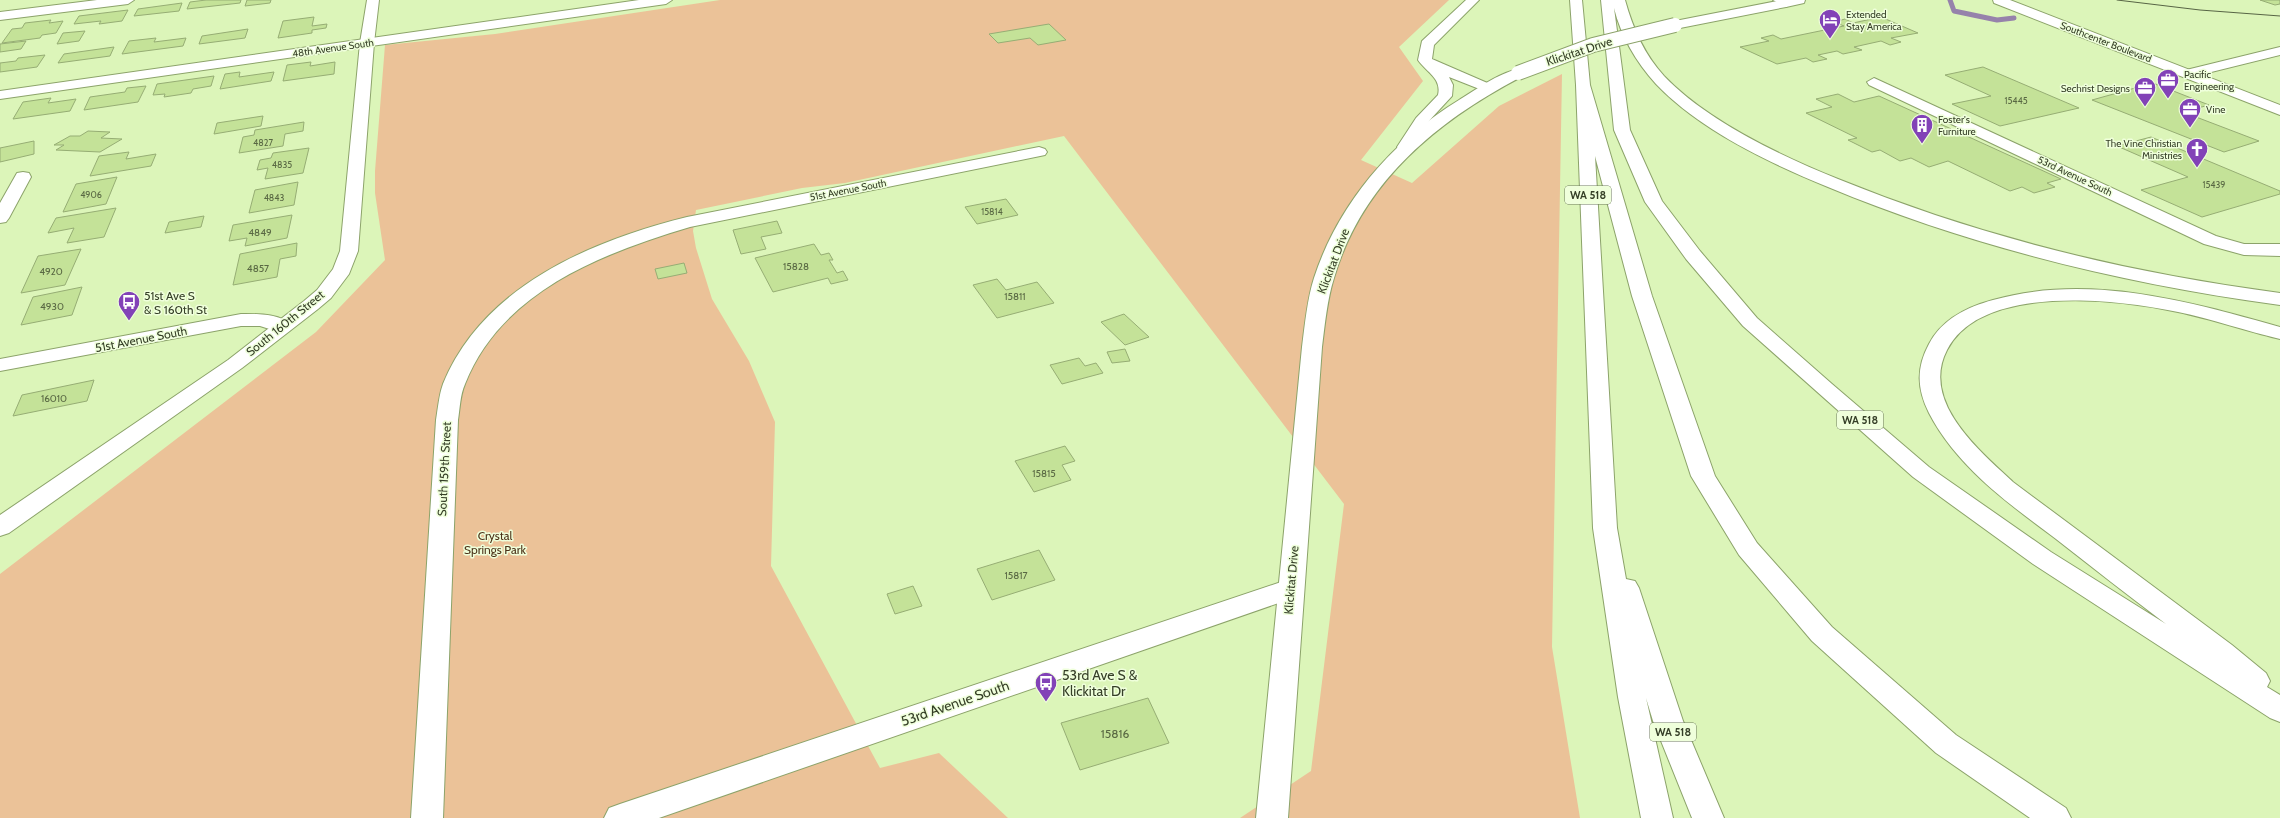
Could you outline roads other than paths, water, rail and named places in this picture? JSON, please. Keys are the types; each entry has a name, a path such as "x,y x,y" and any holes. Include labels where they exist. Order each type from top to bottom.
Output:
{"main road":[{"path":"0,16 128,0"},
{"name":"South 160th Street","path":"0,527 228,368 282,327 324,294 346,263 349,250 367,43 373,0"},
{"name":"48th Avenue South","path":"0,95 666,0"},
{"path":"1425,60 1427,44 1473,0"},
{"name":"WA 518","path":"1576,0 1583,86 1606,528 1668,721 1708,818"},
{"name":"WA 518","path":"1607,0 1622,130 1654,202 1693,255 1750,322 1824,389 1921,472 2042,558 2280,710"},
{"path":"1619,0 1623,18 1634,48 1656,76 1687,103 1726,130 1777,159 1838,186 1925,217 2034,251 2112,270 2224,292 2280,299"},
{"name":"Klickitat Drive","path":"1272,818 1290,589 1312,347 1318,302 1324,277 1334,251 1357,206 1373,183 1405,147 1437,121 1487,88 1518,73 1587,47 1675,25 1783,1 1799,0"},
{"name":"Southcenter Boulevard","path":"1999,0 2280,110"},
{"path":"2187,74 2280,51"},
{"path":"1425,60 1446,72 1487,88"},
{"path":"1405,147 1421,121 1445,96 1447,90 1446,83 1441,75 1425,60"},
{"name":"53rd Avenue South","path":"1874,82 2210,240 2248,250 2280,250"},
{"path":"1583,86 1642,296 1703,476 1748,549 1822,634 1946,744 2055,818"},
{"name":"51st Avenue South","path":"657,230 695,220 1039,152"},
{"path":"0,218 23,177"},
{"name":"South 159th Street","path":"427,818 447,420 453,385 469,352 488,327 517,300 548,278 575,263 628,240 657,230"},
{"path":"2280,333 2164,304 2115,297 2046,296 2014,301 1981,310 1956,323 1936,346 1928,371 1934,401 1952,430 1975,460 2005,488 2222,652 2280,701"},
{"name":"51st Avenue South","path":"0,365 241,320 262,320 282,327"},
{"path":"1606,528 1632,696 1658,818"},
{"name":"53rd Avenue South","path":"620,818 1290,589"}],"waterway":[{"path":"1950,0 1954,11 1997,20 2014,18"}],"tram line":[{"path":"2117,0 2200,10 2280,16"}],"place":[{"name":"Extended Stay America","path":"1830,40"},
{"name":"Pacific Engineering","path":"2168,100"},
{"name":"Sechrist Designs","path":"2145,108"},
{"name":"Vine","path":"2190,128"},
{"name":"Foster's Furniture","path":"1922,144"},
{"name":"The Vine Christian Ministries","path":"2197,168"},
{"name":"51st Ave S & S 160th St","path":"129,322"},
{"name":"53rd Ave S & Klickitat Dr","path":"1046,702"}],"park label":[{"name":"Crystal Springs Park","path":"495,542"}]}
